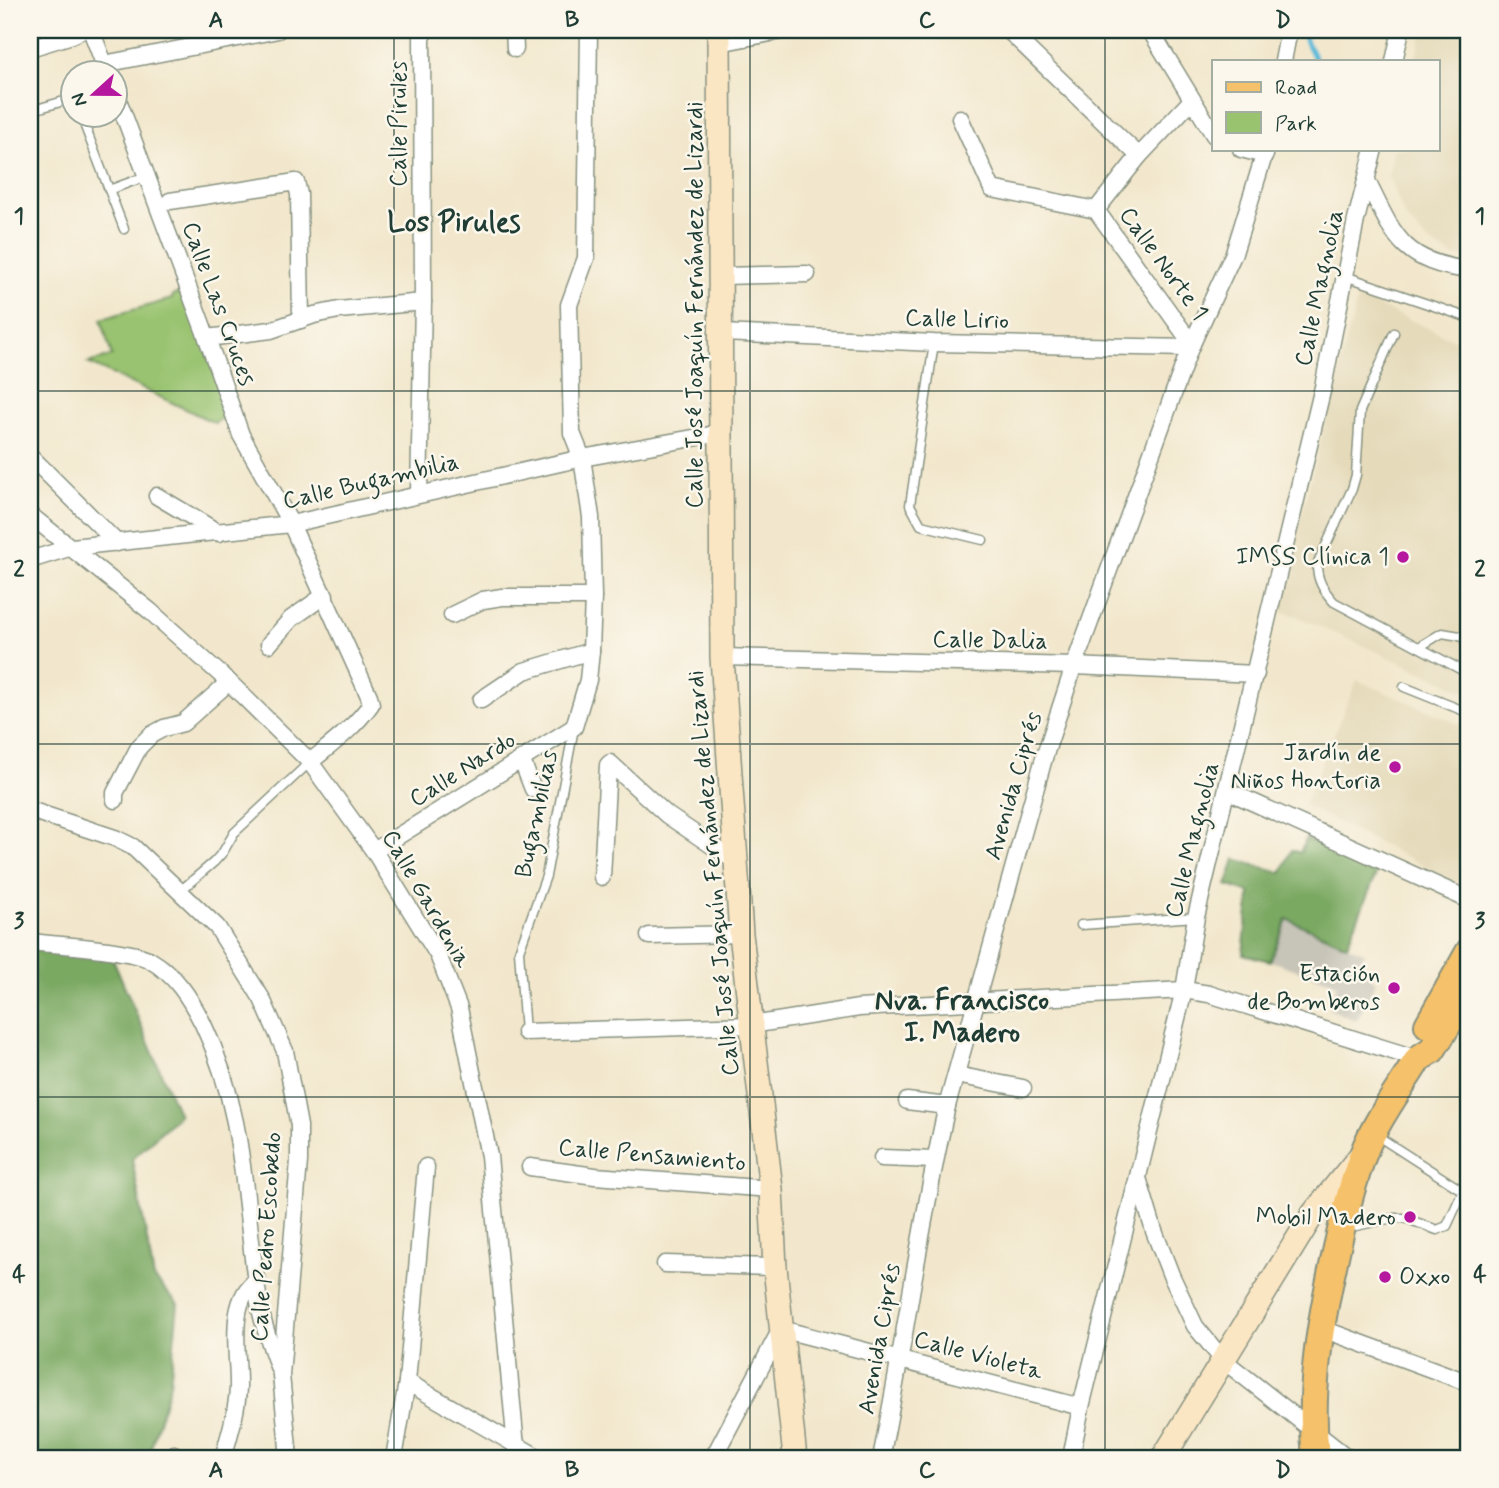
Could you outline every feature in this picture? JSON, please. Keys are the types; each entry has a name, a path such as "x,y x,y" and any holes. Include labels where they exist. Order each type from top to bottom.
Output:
{"main road":[{"path":"1418,1059 1419,1041 1469,952"},
{"path":"1314,1445 1314,1379 1320,1328 1340,1230 1369,1142 1418,1059 1432,1049 1469,991"}],"street":[{"path":"30,48 82,30"},
{"path":"91,30 103,60"},
{"path":"130,64 278,30"},
{"name":"Calle Pirules","path":"419,494 423,302 422,30"},
{"path":"514,30 515,49"},
{"path":"575,727 588,680 593,597 591,517 582,458 572,433 569,305 586,258 589,30"},
{"path":"719,36 786,30"},
{"path":"1007,30 1139,156"},
{"path":"1150,30 1212,132"},
{"path":"1283,60 1289,30"},
{"path":"1394,60 1401,30"},
{"name":"Calle José Joaquín Fernández de Lizardi","path":"719,36 722,657 741,934 771,1189 775,1267 794,1458"},
{"name":"Calle Norte 1","path":"1191,346 1096,210 1139,156 1192,100"},
{"path":"960,118 992,189 1096,210"},
{"name":"Calle Las Cruces","path":"130,130 241,435 292,524 371,704 341,736 310,762"},
{"name":"Calle Magnolia","path":"1071,1458 1081,1407 1184,990 1196,917 1323,387 1374,150"},
{"name":"Avenida Ciprés","path":"881,1458 901,1359 934,1160 1044,758 1074,666 1191,346 1234,253 1265,152"},
{"path":"1367,181 1393,234 1416,256 1445,267 1469,270"},
{"path":"170,201 296,182 299,194 301,320"},
{"path":"722,276 807,274"},
{"path":"207,338 271,330 339,310 423,302"},
{"name":"Calle Lirio","path":"722,333 934,343 1191,346"},
{"name":"Calle Bugambilia","path":"30,560 72,547 292,524 582,458 721,433"},
{"path":"30,456 117,543"},
{"path":"157,496 219,533"},
{"name":"Calle Gardenia","path":"30,516 150,611 229,682 310,762 374,851 438,956 459,1008 489,1156 517,1451"},
{"path":"269,644 292,619 325,595"},
{"path":"452,615 482,600 502,597 593,597"},
{"path":"481,700 524,671 591,651"},
{"name":"Calle Dalia","path":"722,657 1074,666 1256,674"},
{"path":"115,800 115,793 139,747 151,735 183,723 229,682"},
{"name":"Calle Nardo","path":"374,851 575,727"},
{"path":"522,761 533,789"},
{"path":"602,877 610,763 667,815 735,860"},
{"path":"1228,791 1469,900"},
{"name":"Calle Pedro Escobedo","path":"30,810 115,838 132,847 180,891 217,927 262,999 285,1051 299,1126 299,1161 281,1375 289,1458"},
{"path":"649,936 741,934"},
{"path":"30,942 148,958 171,974 190,997 215,1050 230,1096 243,1158 263,1320 281,1375"},
{"path":"525,1032 751,1025 859,1008 1184,990 1209,994 1418,1059"},
{"path":"956,1074 1023,1088"},
{"path":"907,1101 947,1107"},
{"path":"1163,1458 1313,1214 1369,1142"},
{"path":"882,1158 934,1160"},
{"path":"394,1458 407,1381 426,1167"},
{"name":"Calle Pensamiento","path":"530,1167 595,1176 771,1189"},
{"path":"1138,1178 1154,1231 1195,1326 1223,1360 1314,1445 1348,1458"},
{"path":"665,1264 775,1267"},
{"path":"223,1458 238,1390 236,1342 240,1301 246,1287 257,1280"},
{"path":"1320,1328 1469,1383"},
{"path":"713,1458 781,1329"},
{"name":"Calle Violeta","path":"781,1329 1081,1407"},
{"path":"407,1381 517,1451 539,1458"}],"lane":[{"path":"30,111 60,102"},
{"path":"86,130 124,229"},
{"path":"109,190 147,176"},
{"path":"1345,276 1466,317"},
{"path":"1394,332 1360,411 1356,475 1317,565 1317,576 1324,592 1334,602 1469,674"},
{"path":"934,343 910,505 921,525 983,540"},
{"path":"1419,647 1442,633 1460,636 1469,642"},
{"path":"1404,687 1469,713"},
{"name":"Bugambilias","path":"525,1032 519,951 546,876 575,727"},
{"path":"180,891 214,862 234,833 310,762"},
{"path":"1081,925 1196,917"},
{"path":"1340,1230 1393,1218 1405,1219 1437,1230 1443,1229 1466,1193 1369,1142"}],"shaded area":[{"path":"1423,30 1469,31 1469,257 1454,257 1429,242 1405,217 1388,176 1394,150 1440,150 1440,60 1415,60"},
{"path":"1358,297 1469,346 1469,693 1280,611 1290,578 1299,524"},
{"name":"Jardín de Niños Hontoria","path":"1357,680 1469,728 1469,889 1304,805"},
{"path":"1287,919 1365,953 1355,966 1376,981 1357,1021 1329,1009 1337,984 1270,961"}],"green space":[{"path":"185,291 229,413 215,423 88,363 112,356 101,319 172,299 173,295"},
{"path":"1306,839 1377,872 1347,945 1287,919 1270,961 1243,954 1250,893 1227,885 1235,859 1281,873 1292,850 1300,853"},
{"path":"30,941 108,947 179,1115 132,1159 154,1278 178,1304 170,1384 148,1458 30,1458"}],"waterway":[{"path":"1301,30 1316,60"},
{"path":"1356,150 1360,158"}],"place":[{"name":"IMSS Clínica 1","path":"1403,557"},
{"name":"Jardín de Niños Hontoria","path":"1395,767"},
{"name":"Estación de Bomberos","path":"1394,988"},
{"name":"Mobil Madero","path":"1410,1217"},
{"name":"Oxxo","path":"1385,1277"}],"district":[{"name":"Los Pirules","path":"454,223"},
{"name":"Nva. Francisco I. Madero","path":"962,1017"}]}
